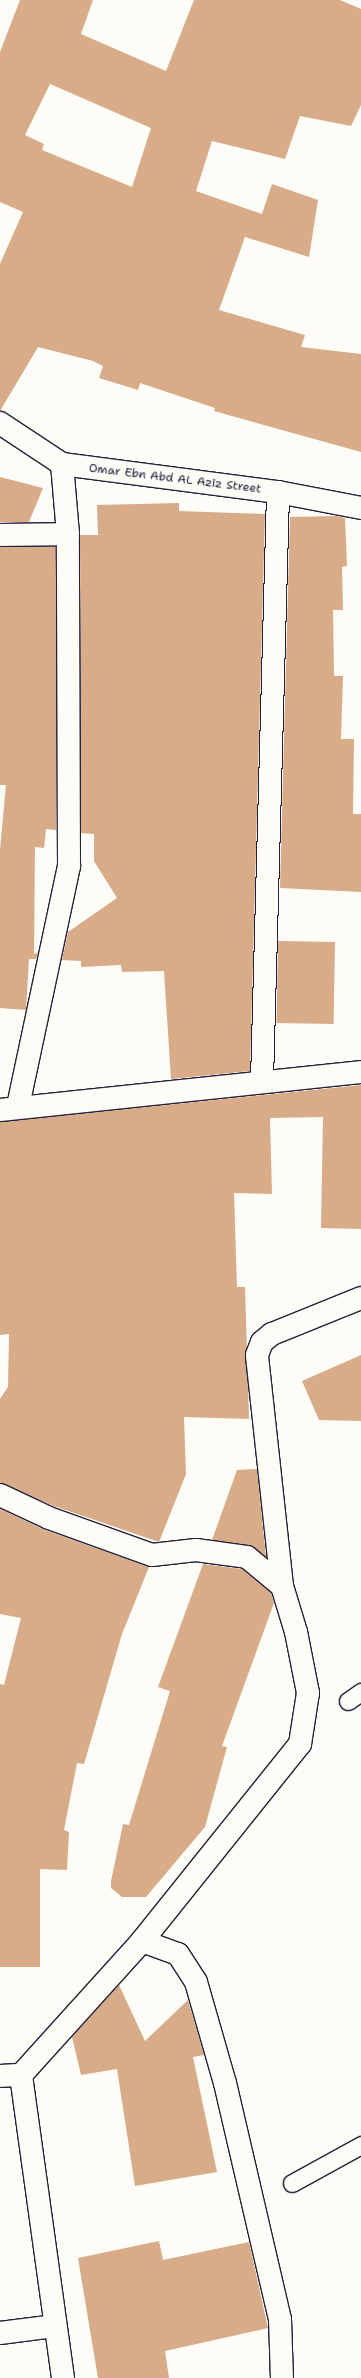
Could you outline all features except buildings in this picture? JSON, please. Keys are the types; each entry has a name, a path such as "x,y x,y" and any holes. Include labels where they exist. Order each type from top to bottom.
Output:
{"street":[{"name":"Omar Ebn Abd AL Aziz Street","path":"0,423 62,464 278,492 361,508"},
{"path":"62,464 68,534 69,866 9,1108 361,1072"},
{"path":"262,1081 278,492"},
{"path":"0,535 68,534"},
{"path":"63,2378 10,2075 142,1941 300,1744 308,1693 296,1632 282,1586 257,1355 262,1342 272,1334 361,1298"},
{"path":"0,1494 49,1518 152,1555 196,1550 247,1558 282,1586"},
{"path":"142,1941 178,1954 196,1982 225,2083 280,2318 282,2378"},
{"path":"0,2333 54,2326"}],"lane":[{"path":"292,2183 361,2145"}]}
